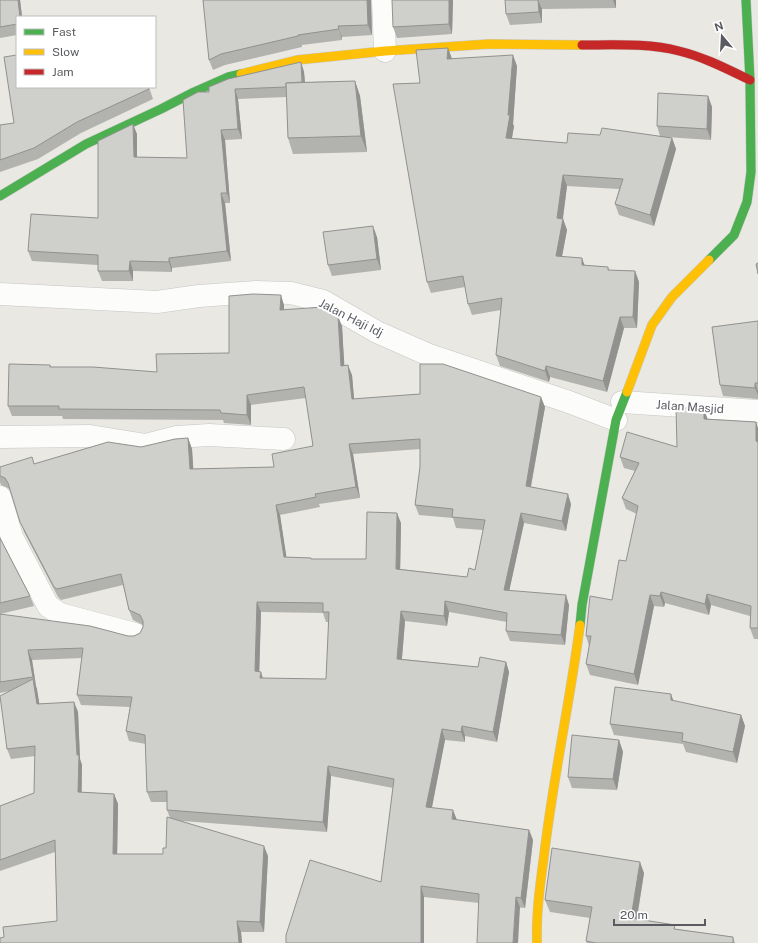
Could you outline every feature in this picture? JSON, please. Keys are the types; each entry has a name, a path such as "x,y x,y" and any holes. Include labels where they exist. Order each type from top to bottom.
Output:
{"street":[{"path":"382,0 385,51"},
{"path":"537,943 536,921 547,829 574,672 582,605 619,411 652,324 672,297 734,234 747,202 751,172 754,113 750,80 746,0"},
{"path":"0,196 86,144 194,92 228,77 297,60 385,51 489,44 634,45 679,51 715,63 750,80"},
{"name":"Jalan Haji Idj","path":"0,294 157,302 199,296 256,292 291,293 323,301 377,332 429,355 569,402 619,411"},
{"name":"Jalan Masjid","path":"619,411 758,411"},
{"path":"0,437 90,436 146,445 177,437 209,435 284,439"},
{"path":"0,497 6,538 48,606 60,614 135,634"}],"building":[{"path":"0,0 18,0 20,16 16,16 16,24 0,27"},
{"path":"203,0 367,0 368,25 338,26 339,29 298,35 221,54 209,60"},
{"path":"392,0 449,0 449,24 393,27"},
{"path":"505,0 538,0 539,12 506,14"},
{"path":"448,48 447,59 513,55 508,115 510,115 506,138 567,143 568,133 600,135 602,128 672,138 650,215 615,204 623,179 563,175 557,218 563,219 556,256 582,258 582,265 608,267 608,270 635,271 633,317 620,317 603,381 546,366 545,371 496,355 502,298 468,304 463,276 427,282 393,84 420,83 416,50"},
{"path":"16,55 16,88 149,89 77,122 34,148 0,160 0,125 14,123 4,57"},
{"path":"301,62 302,82 286,83 286,87 235,89 238,129 221,130 227,193 221,193 227,251 169,258 169,262 130,261 129,271 98,271 98,255 28,251 31,214 98,218 98,141 133,124 134,157 187,158 183,100 198,92 209,92 209,87 228,79"},
{"path":"355,81 361,136 288,138 286,83"},
{"path":"658,93 708,96 707,129 657,126"},
{"path":"373,226 377,259 328,265 323,232"},
{"path":"758,263 758,274 756,264"},
{"path":"253,294 281,295 280,310 323,307 338,316 341,366 348,365 352,399 420,394 420,364 443,364 541,397 526,486 568,494 562,521 521,513 504,590 566,595 561,635 506,631 507,613 445,601 444,616 401,611 397,659 478,667 480,657 506,662 493,732 462,726 461,732 442,729 426,807 453,810 452,819 529,830 521,898 516,897 513,943 477,943 479,894 421,886 421,943 286,943 286,935 310,860 381,882 394,779 328,766 323,822 167,810 167,791 147,792 145,735 126,731 132,697 77,695 83,648 28,650 33,677 0,682 0,614 90,626 128,636 134,636 140,633 143,627 143,621 140,615 129,610 121,574 57,589 54,587 20,522 8,483 5,478 0,476 0,467 32,457 34,464 108,442 141,447 175,439 188,438 190,469 274,467 272,454 313,446 304,387 247,395 247,415 221,413 220,410 59,409 59,406 8,406 9,364 50,365 50,367 93,367 157,372 156,354 229,353 229,296","holes":["420,439 420,467 415,505 453,509 452,517 485,520 475,570 469,568 467,577 396,569 397,513 367,512 366,559 311,559 284,557 276,505 316,497 315,494 356,487 349,444","257,602 323,603 323,612 329,612 326,679 260,678 261,672 255,671"]},
{"path":"758,321 758,383 755,383 755,388 720,385 712,327"},
{"path":"676,408 704,409 704,419 756,422 756,441 758,442 758,628 750,628 751,606 707,594 705,604 661,592 660,596 650,595 634,674 586,664 591,636 586,636 590,596 612,600 619,560 626,561 638,506 622,498 639,463 620,457 627,432 677,447"},
{"path":"0,538 30,596 0,603"},
{"path":"33,679 37,704 74,702 77,755 79,755 78,792 114,794 113,854 163,854 163,848 166,848 167,817 264,846 260,922 237,921 239,943 0,943 0,938 4,937 3,927 57,921 55,840 0,860 0,806 34,793 35,746 7,749 0,696"},
{"path":"615,687 671,694 671,700 741,715 733,752 682,741 683,733 610,724"},
{"path":"572,735 619,740 613,779 568,777"},
{"path":"552,848 640,862 631,918 675,925 674,929 733,937 733,943 596,943 586,941 592,907 545,900"}],"traffic: fast":[{"path":"709,260 734,235 747,202 751,172 750,80 746,0"},
{"path":"0,196 86,144 194,92 228,77 241,74"},
{"path":"580,625 582,605 616,420 627,392"}],"traffic: slow":[{"path":"241,74 297,60 385,51 489,44 582,45"},
{"path":"627,392 652,325 672,297 709,260"},
{"path":"537,943 537,921 548,827 580,625"}],"traffic: jam":[{"path":"582,45 631,45 667,48 706,60 750,80"}]}
